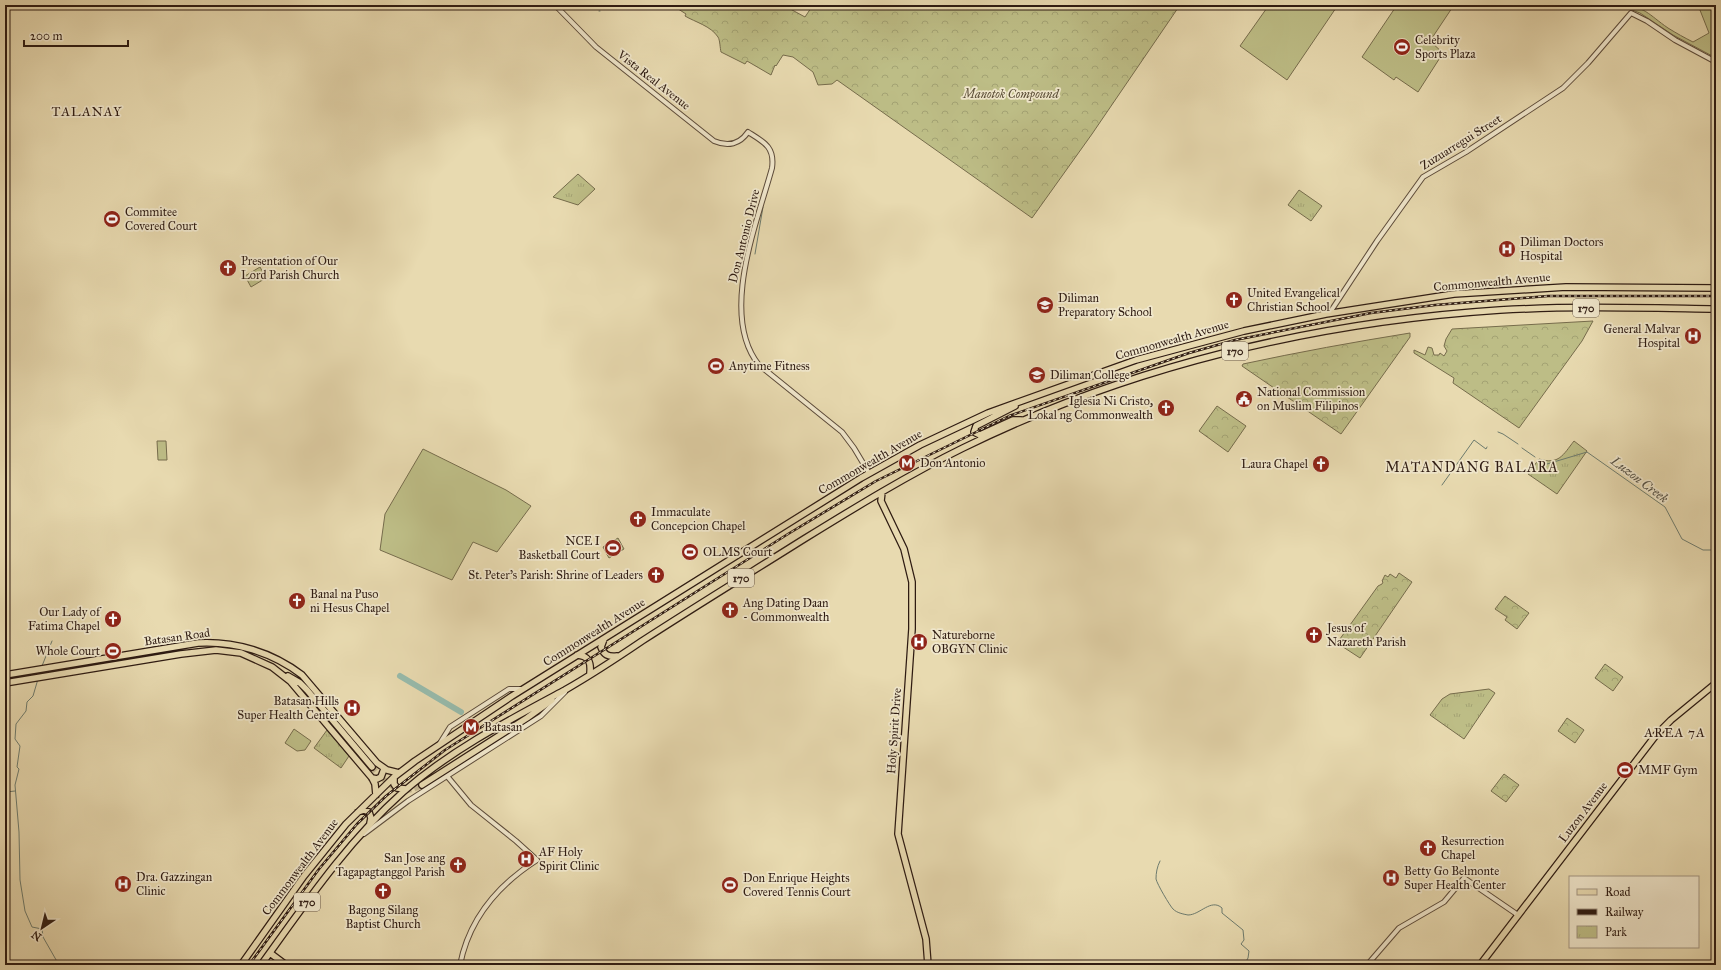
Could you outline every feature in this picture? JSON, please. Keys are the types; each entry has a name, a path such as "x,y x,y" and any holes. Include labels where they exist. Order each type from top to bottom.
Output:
{"main road":[{"name":"Commonwealth Avenue","path":"241,965 311,867 355,814 396,775 440,743 522,689 869,473 956,427 1031,397 1172,349 1244,331 1328,314 1454,294 1566,287 1716,288"},
{"name":"170","path":"261,965 354,841 368,825 406,789 464,747 523,711 569,687 706,600 882,492 963,448 1026,420 1109,388 1193,362 1290,338 1364,325 1452,314 1513,310 1625,308 1716,309"},
{"path":"1026,420 1013,420 980,435 974,431 976,426 1031,397"},
{"path":"874,497 881,501 882,492"},
{"name":"Holy Spirit Drive","path":"881,501 904,549 912,582 912,629 898,834 926,939 928,965"},
{"path":"604,639 601,647 605,655 618,656"},
{"name":"Batasan Road","path":"5,675 198,643 219,643 243,646 283,663 302,675 373,759 384,769 396,775"},
{"name":"Batasan Road","path":"5,683 212,650 240,653 272,667 296,686 372,778 375,784 376,795"},
{"path":"577,655 584,656 588,659 591,665 590,674"},
{"path":"284,675 296,680 304,686 372,767"},
{"name":"Luzon Avenue","path":"1480,965 1656,735 1671,720 1716,683"},
{"path":"422,785 527,718 569,687"},
{"path":"372,778 381,777 384,769"},
{"path":"396,775 394,784 397,788 406,789"},
{"path":"355,814 362,810 369,812 371,818 368,825"},
{"path":"270,953 286,965"}],"street":[{"name":"Vista Real Avenue","path":"555,5 596,47 714,141 731,144 737,143 744,138 748,132"},
{"name":"Zuzuarregui Street","path":"1328,314 1377,241 1423,177 1466,152 1563,88 1588,63 1631,13 1647,21 1665,34 1716,62"},
{"name":"Don Antonio Drive","path":"748,132 768,147 772,153 773,161 742,280 742,321 749,350 762,368 842,432 854,448 869,473"},
{"name":"170","path":"354,841 408,801 541,716 569,687"},
{"path":"447,776 471,805 516,841 536,860 506,883 488,903 470,934 460,965"},
{"path":"1367,965 1399,928 1444,902 1464,878 1518,915"}],"green space":[{"name":"Manotok Compound","path":"672,5 783,5 805,17 813,5 1180,5 1092,134 1032,218 837,80 832,84 818,85 813,72 793,57 783,55 776,66 775,65 771,75 747,61 745,64 721,52 719,38 715,33 707,27 685,16 686,14"},
{"path":"1269,5 1338,5 1287,80 1240,46"},
{"name":"Celebrity Sports Plaza","path":"1397,5 1454,5 1430,41 1443,53 1418,92 1396,77 1394,80 1362,57"},
{"path":"1619,5 1628,5 1646,12 1668,28 1693,42 1709,33 1698,5 1716,5 1716,58 1673,35 1640,13"},
{"path":"578,174 595,189 578,205 553,197"},
{"path":"1299,190 1322,206 1311,221 1288,205"},
{"path":"260,267 266,278 251,287 245,276"},
{"path":"1593,321 1582,341 1519,428 1453,383 1454,378 1414,353 1414,350 1425,355 1428,347 1432,348 1434,355 1439,355 1440,353 1444,356 1447,351 1444,346 1446,339 1452,329"},
{"path":"1410,333 1410,337 1341,434 1242,366 1243,364 1285,355"},
{"path":"1217,406 1246,426 1228,452 1199,431"},
{"path":"157,441 166,441 167,460 158,460"},
{"path":"1574,441 1587,451 1557,494 1528,474 1539,459 1551,461 1560,458"},
{"path":"423,449 506,490 531,506 497,552 473,542 452,580 380,550 385,514"},
{"name":"NCE I Basketball Court","path":"618,538 624,549 609,558 603,547"},
{"path":"1399,573 1412,582 1360,658 1337,643 1378,586 1382,584 1385,575 1388,577 1390,574 1396,578"},
{"path":"1505,596 1529,613 1517,629 1505,620 1507,617 1495,609"},
{"path":"1605,664 1623,677 1613,691 1595,678"},
{"path":"1489,689 1495,693 1464,739 1430,715 1442,699 1450,694"},
{"path":"1567,718 1584,730 1575,743 1558,731"},
{"path":"294,729 311,741 305,750 297,751 285,743"},
{"path":"327,730 349,756 341,768 314,748"},
{"path":"1504,774 1519,785 1506,802 1491,791"}],"waterway":[{"path":"755,254 763,207"},
{"name":"Luzon Creek","path":"1498,432 1518,444"},
{"name":"Luzon Creek","path":"1442,485 1474,440 1486,449 1487,447"},
{"name":"Luzon Creek","path":"1522,448 1535,457"},
{"name":"Luzon Creek","path":"1538,460 1547,464 1587,452 1665,507 1682,539 1703,550 1716,550"},
{"path":"42,666 52,641"},
{"path":"400,676 461,712"},
{"path":"38,679 33,696 27,702 26,711 16,724 15,739 20,746 17,767 19,769 15,785 19,832 20,880 25,911 32,927 42,929 43,937 59,965"},
{"path":"5,794 6,792 15,791"},
{"path":"1160,861 1156,879 1171,907 1180,913 1188,915 1210,906 1218,905 1222,908 1222,913 1243,930 1244,940 1241,944 1249,951 1248,958 1244,965"}],"tunnel":[{"path":"372,767 383,779 400,790 414,789 422,785"}],"railway":[{"path":"249,965 319,869 357,824 386,796 445,750 788,534 876,481 1009,416 1189,353 1235,340 1371,313 1435,305 1548,296 1716,296"}],"place":[{"name":"Celebrity Sports Plaza","path":"1402,47"},
{"name":"Commitee Covered Court","path":"112,219"},
{"name":"Diliman Doctors Hospital","path":"1507,249"},
{"name":"Presentation of Our Lord Parish Church","path":"228,268"},
{"name":"United Evangelical Christian School","path":"1234,300"},
{"name":"Diliman Preparatory School","path":"1045,305"},
{"name":"General Malvar Hospital","path":"1693,336"},
{"name":"Anytime Fitness","path":"716,366"},
{"name":"Diliman College","path":"1037,375"},
{"name":"National Commission on Muslim Filipinos","path":"1244,399"},
{"name":"Iglesia Ni Cristo, Lokal ng Commonwealth","path":"1166,408"},
{"name":"Don Antonio","path":"907,463"},
{"name":"Laura Chapel","path":"1321,464"},
{"name":"Immaculate Concepcion Chapel","path":"638,519"},
{"name":"NCE I Basketball Court","path":"613,548"},
{"name":"OLMS Court","path":"690,552"},
{"name":"St. Peter's Parish: Shrine of Leaders","path":"656,575"},
{"name":"Banal na Puso ni Hesus Chapel","path":"297,601"},
{"name":"Ang Dating Daan - Commonwealth","path":"730,610"},
{"name":"Our Lady of Fatima Chapel","path":"113,619"},
{"name":"Jesus of Nazareth Parish","path":"1314,635"},
{"name":"Natureborne OBGYN Clinic","path":"919,642"},
{"name":"Whole Court","path":"113,651"},
{"name":"Batasan Hills Super Health Center","path":"352,708"},
{"name":"Batasan","path":"471,727"},
{"name":"MMF Gym","path":"1625,770"},
{"name":"Resurrection Chapel","path":"1428,848"},
{"name":"AF Holy Spirit Clinic","path":"526,859"},
{"name":"San Jose ang Tagapagtanggol Parish","path":"458,865"},
{"name":"Betty Go Belmonte Super Health Center","path":"1391,878"},
{"name":"Dra. Gazzingan Clinic","path":"123,884"},
{"name":"Don Enrique Heights Covered Tennis Court","path":"730,885"},
{"name":"Bagong Silang Baptist Church","path":"383,891"}],"district":[{"name":"TALANAY","path":"87,111"},
{"name":"MATANDANG BALARA","path":"1472,467"},
{"name":"AREA 7A","path":"1675,732"}]}
